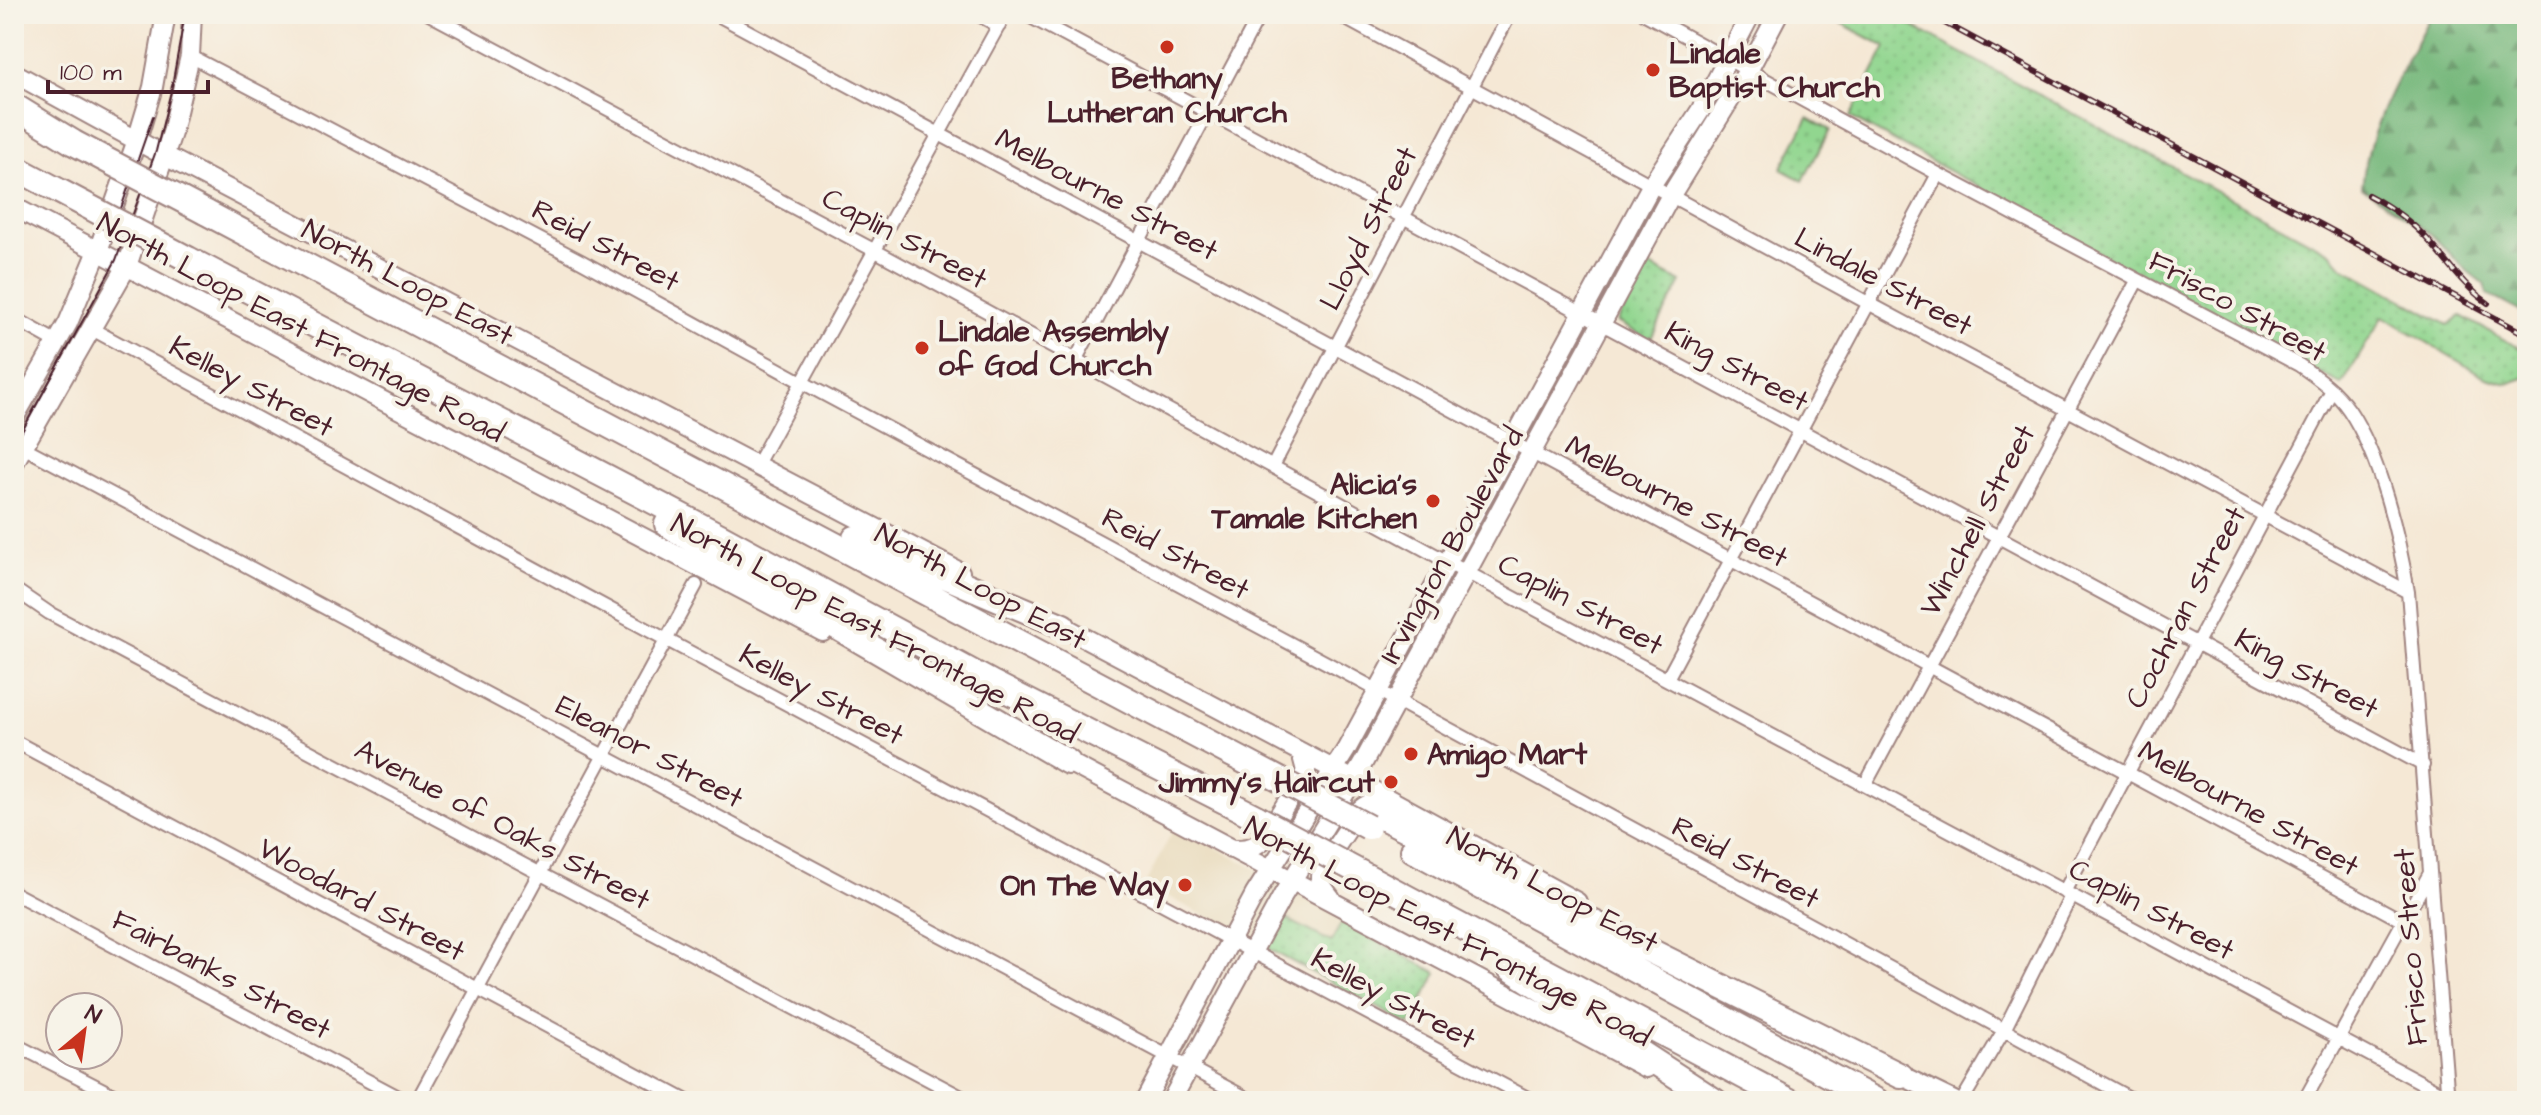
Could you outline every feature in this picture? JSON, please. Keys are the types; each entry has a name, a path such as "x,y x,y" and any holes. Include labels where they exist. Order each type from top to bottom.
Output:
{"highway":[{"path":"14,106 52,131"},
{"path":"14,116 52,131"},
{"name":"North Loop East","path":"52,131 1245,762 1291,768 1381,815 1877,1101"},
{"path":"14,167 722,537 994,684 1258,818 1790,1101"},
{"path":"594,417 899,558 1063,626"},
{"path":"547,447 727,563 1068,762"},
{"path":"1381,815 1901,1076"},
{"path":"1370,877 1715,1101"},
{"path":"1829,1073 1893,1101"}],"main road":[{"path":"14,418 68,323 98,251 153,87 166,14"},
{"path":"18,455 127,266 165,155 190,56 192,14"},
{"path":"1751,15 1774,20"},
{"name":"Irvington Boulevard","path":"1145,1101 1271,870 1334,770 1450,563 1652,184 1700,111 1751,15"},
{"name":"Irvington Boulevard","path":"1171,1101 1251,952 1397,702 1671,195 1749,69 1774,20"},
{"path":"14,73 1063,626 1291,768 1306,771 1263,840 1247,849 1231,849"},
{"name":"North Loop East Frontage Road","path":"14,207 1708,1101"},
{"path":"1291,768 1334,770 1353,780 1381,815"},
{"path":"1335,903 1322,887 1319,878 1321,869 1367,803 1379,801 1381,815"},
{"path":"1901,1076 1954,1101"}],"street":[{"name":"Caplin Street","path":"429,14 2450,1100"},
{"name":"Melbourne Street","path":"716,14 2403,921"},
{"path":"757,464 1002,20 977,14"},
{"name":"King Street","path":"1025,14 2423,765"},
{"path":"1076,359 1260,14"},
{"name":"Lindale Street","path":"1337,14 2408,592"},
{"name":"Lloyd Street","path":"1273,466 1510,14"},
{"name":"Frisco Street","path":"1645,14 2137,281 2299,365 2332,390 2349,410 2376,469 2401,550 2408,592 2450,1100"},
{"path":"454,27 461,15"},
{"name":"Reid Street","path":"190,56 581,261 2135,1101"},
{"path":"1667,679 1938,174"},
{"name":"Winchell Street","path":"1865,785 2137,281"},
{"path":"14,318 57,342"},
{"name":"Kelley Street","path":"90,328 665,639 1533,1101"},
{"name":"Cochran Street","path":"1962,1101 2004,1030 2127,771 2332,390"},
{"name":"Eleanor Street","path":"18,455 603,755 1252,1101"},
{"path":"417,1101 696,585"},
{"name":"Avenue of Oaks Street","path":"14,589 49,613 969,1101"},
{"name":"Woodard Street","path":"14,741 687,1101"},
{"path":"2304,1101 2431,872"},
{"name":"Fairbanks Street","path":"14,893 406,1101"},
{"path":"14,1044 125,1101"}],"shaded area":[{"path":"1175,826 1345,916 1331,942 1283,918 1266,949 1145,884"}],"green space":[{"path":"1824,14 1890,14 2331,253 2343,267 2448,325 2461,316 2527,352 2527,377 2507,384 2487,378 2383,316 2342,385 1850,117 1886,47"},
{"path":"2431,14 2527,14 2527,315 2487,294 2484,284 2431,234 2362,187 2371,141 2379,119"},
{"path":"1808,118 1830,130 1803,181 1781,169"},
{"path":"1648,265 1681,282 1650,340 1617,322"},
{"path":"1283,917 1331,942 1342,922 1437,973 1410,1025 1267,948"}],"tram line":[{"path":"14,446 116,260 156,151 185,14"},
{"path":"110,240 153,116"}],"railway":[{"path":"1928,14 2527,335"},
{"path":"2368,195 2415,227 2463,281 2488,303"}],"place":[{"name":"Bethany Lutheran Church","path":"1167,47"},
{"name":"Lindale Baptist Church","path":"1653,70"},
{"name":"Lindale Assembly of God Church","path":"922,348"},
{"name":"Alicia's Tamale Kitchen","path":"1433,501"},
{"name":"Amigo Mart","path":"1411,754"},
{"name":"Jimmy's Haircut","path":"1391,782"},
{"name":"On The Way","path":"1185,885"}]}
